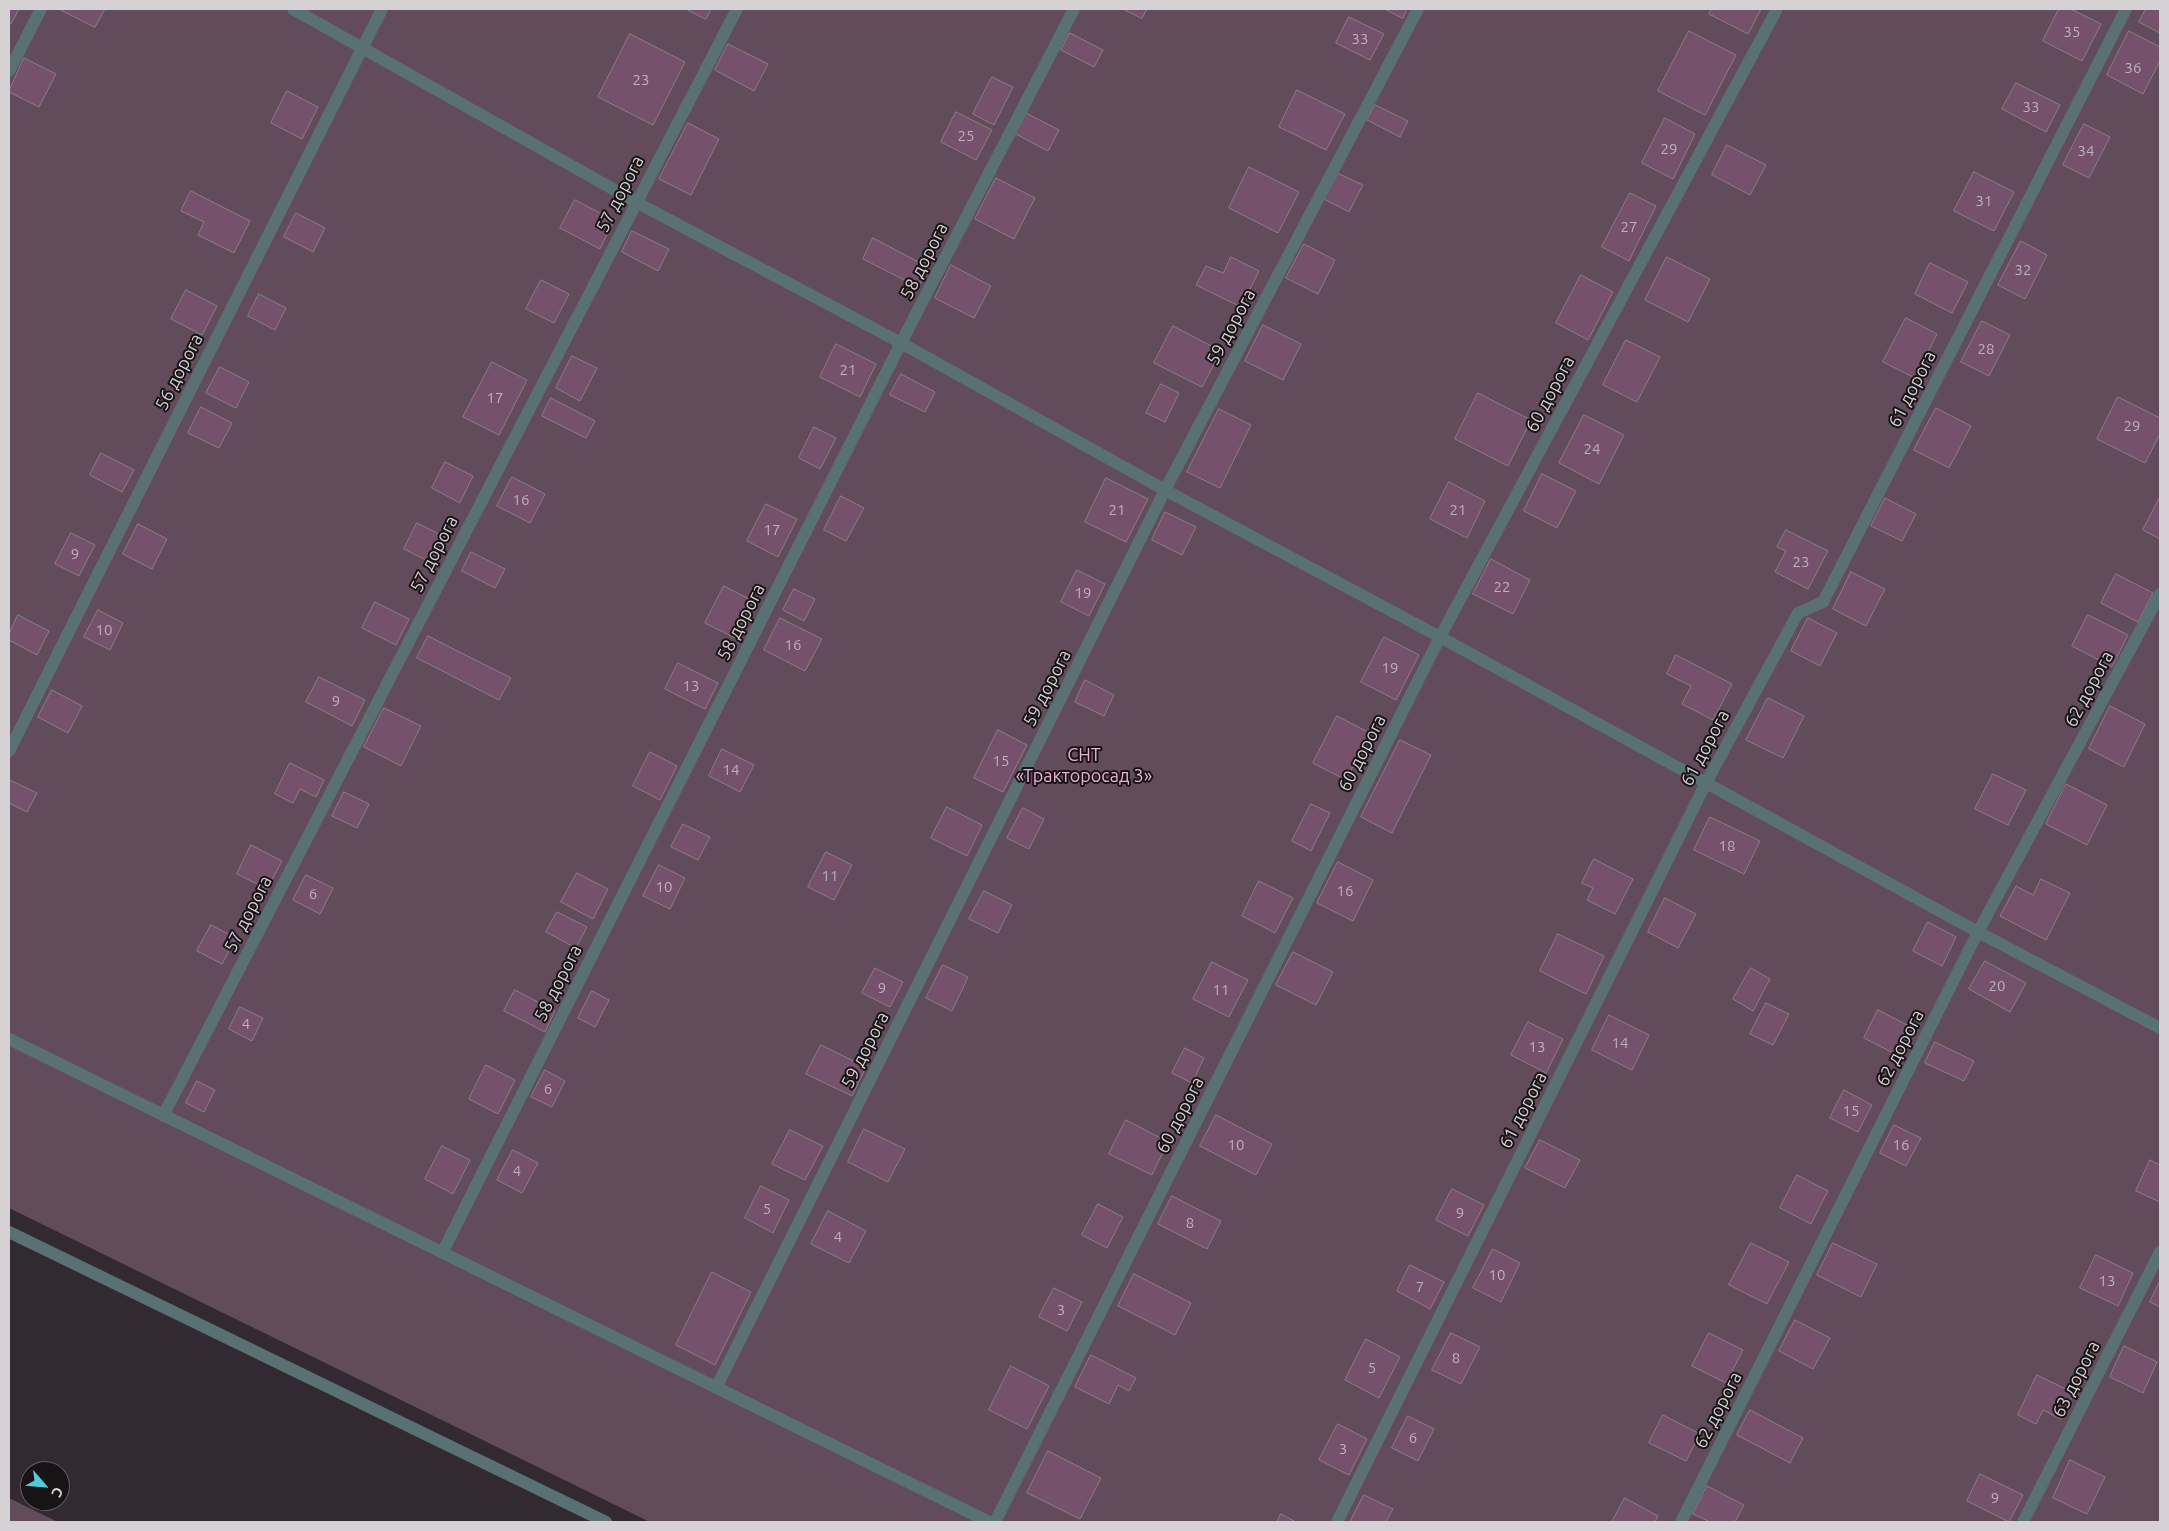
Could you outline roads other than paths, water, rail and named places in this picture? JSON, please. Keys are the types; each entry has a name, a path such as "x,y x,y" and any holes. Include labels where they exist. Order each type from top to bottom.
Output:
{"street":[{"path":"9,71 40,9"},
{"path":"293,9 636,202 901,343 1165,490 1440,637 1978,932 2160,1028"},
{"name":"56 дорога","path":"9,751 382,9"},
{"name":"57 дорога","path":"163,1116 737,9"},
{"name":"58 дорога","path":"442,1253 901,343 1074,9"},
{"name":"59 дорога","path":"716,1388 1165,490 1418,9"},
{"name":"60 дорога","path":"995,1522 1440,637 1777,9"},
{"name":"61 дорога","path":"1337,1522 1706,783 1798,613 1823,602 2126,9"},
{"name":"62 дорога","path":"1681,1522 1978,932 2160,594"},
{"path":"9,1040 989,1522"},
{"path":"9,1232 606,1522"},
{"name":"63 дорога","path":"2024,1522 2160,1252"}],"park label":[{"name":"СНТ «Тракторосад 3»","path":"1084,765"}]}
